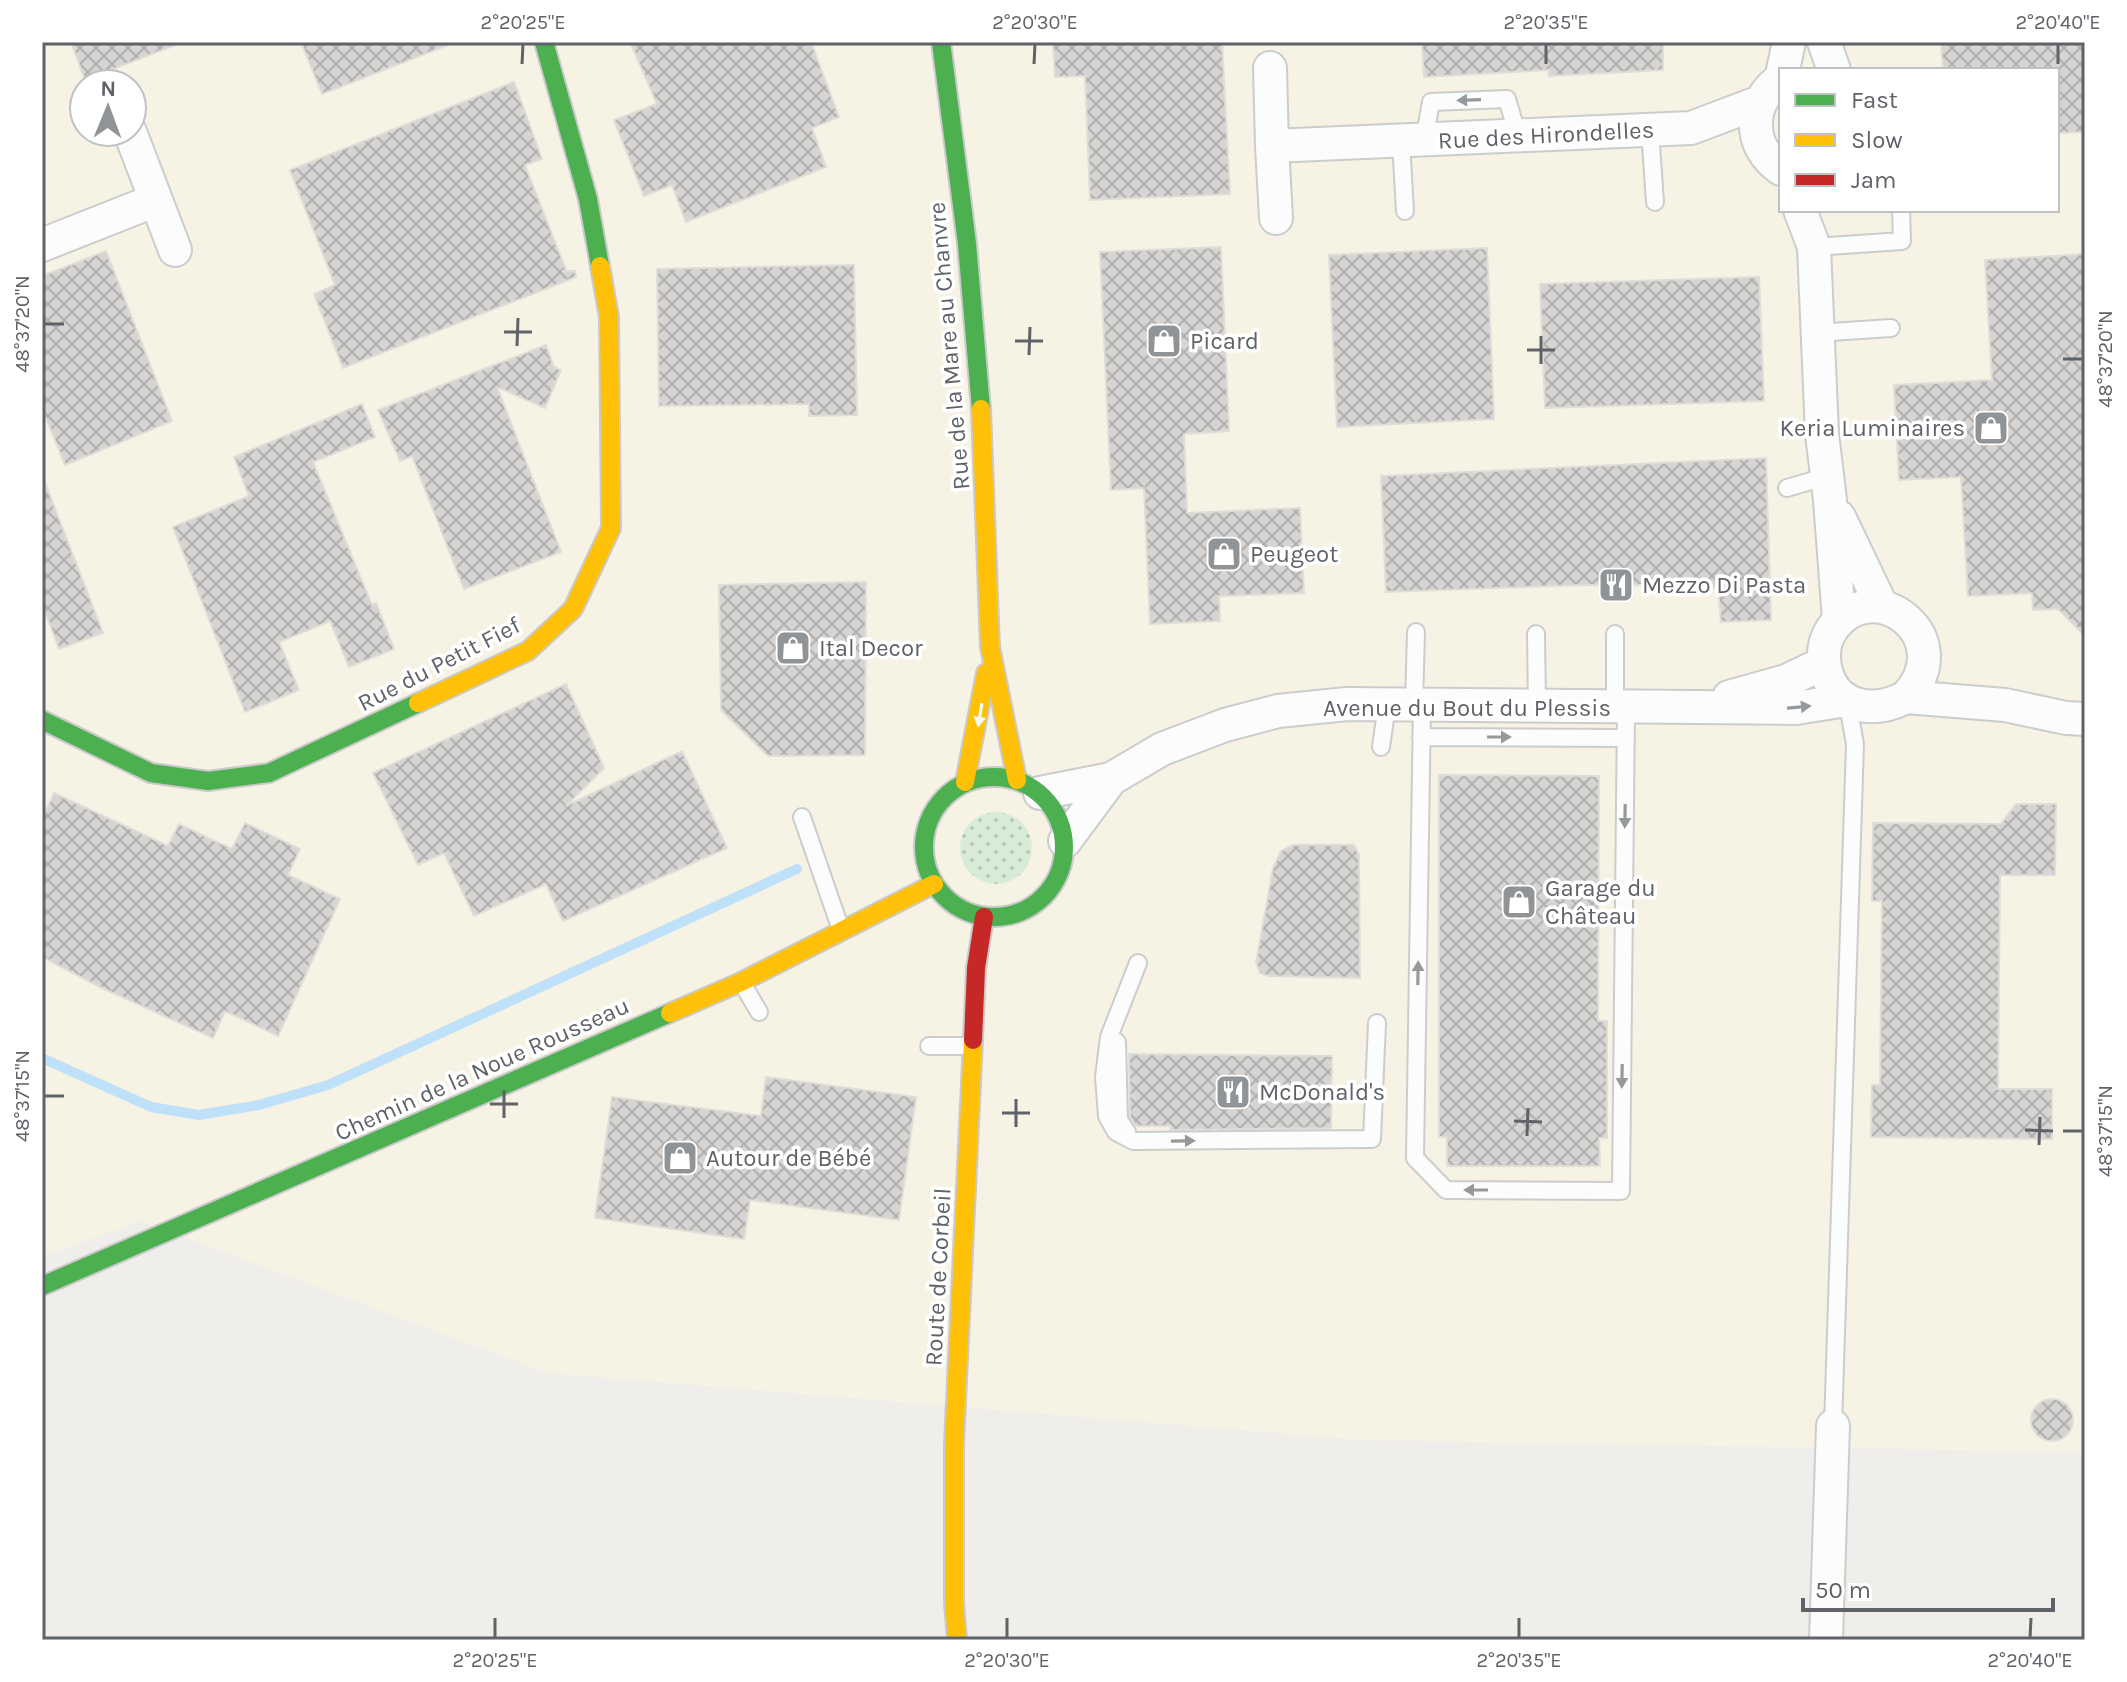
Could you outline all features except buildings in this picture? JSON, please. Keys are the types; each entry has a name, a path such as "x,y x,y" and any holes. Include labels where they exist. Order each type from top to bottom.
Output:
{"street":[{"name":"Rue du Petit Fief","path":"42,720 151,773 208,781 269,773 528,651 573,609 611,528 609,317 588,199 544,42"},
{"name":"Rue de la Mare au Chanvre","path":"941,42 967,244 986,487 990,647 977,732 965,782"},
{"path":"1783,68 1789,42"},
{"path":"1824,42 1833,68"},
{"path":"1270,68 1276,218"},
{"path":"1770,91 1755,126 1771,159"},
{"name":"Rue des Hirondelles","path":"1272,146 1691,128 1770,91"},
{"name":"Rue des Hirondelles","path":"1691,128 1771,159"},
{"path":"136,148 175,250"},
{"path":"42,245 156,200"},
{"path":"1801,212 1814,247"},
{"path":"1824,212 1814,247 1816,333 1839,620"},
{"path":"1829,488 1882,607"},
{"path":"1882,607 1909,620 1924,647 1925,662 1915,687 1906,697 1877,708 1847,700 1836,690 1827,677 1824,647 1839,620 1852,611 1882,607"},
{"name":"Rue de la Mare au Chanvre","path":"990,647 1029,787"},
{"path":"1925,662 2005,705"},
{"name":"Avenue du Bout du Plessis","path":"1065,841 1111,779 1162,749 1225,725 1278,711 1347,704 1537,707 1622,718 1695,707 1786,681 1824,663"},
{"path":"1906,697 2005,705 2085,719"},
{"name":"Avenue du Bout du Plessis","path":"1695,707 1796,708 1847,700"},
{"path":"991,776 1029,787 1057,815 1065,841 1063,866 1052,888 1033,906 1009,916 984,917 956,905 934,884 926,861 925,838 932,815 946,796 965,782 991,776"},
{"name":"Avenue du Bout du Plessis","path":"1029,787 1111,779"},
{"name":"Chemin de la Noue Rousseau","path":"42,1286 741,982 934,884"},
{"name":"Route de Corbeil","path":"957,1640 954,1603 954,1444 976,968 984,917"},
{"path":"1826,1640 1833,1426"}],"lane":[{"path":"1650,130 1655,202"},
{"path":"1405,211 1412,141"},
{"path":"1814,247 1902,241 1901,212"},
{"path":"1816,333 1891,328"},
{"path":"1787,488 1829,488"},
{"path":"1381,747 1408,705 1416,632"},
{"path":"1536,634 1537,707"},
{"path":"1408,705 1421,737 1415,1158 1446,1190 1621,1191 1622,718 1615,634"},
{"path":"1833,1426 1855,744 1847,700"},
{"path":"1421,737 1622,718"},
{"path":"802,817 842,931"},
{"path":"1138,963 1118,1012 1119,1120 1133,1141 1372,1139 1377,1023"},
{"path":"741,982 759,1012"},
{"path":"929,1046 973,1046"}],"shaded area":[{"path":"42,42 2085,42 2085,1452 1362,1440 548,1373 141,1221 42,1257"}],"green space":[{"path":"996,812 1022,822 1032,848 1022,874 996,884 970,874 960,848 970,822"}],"waterway":[{"path":"42,1058 151,1107 199,1115 259,1105 328,1085 797,869"}],"traffic: fast":[{"path":"544,42 588,199 600,266"},
{"path":"941,42 967,244 981,409"},
{"path":"42,720 151,773 208,781 269,773 418,703"},
{"path":"994,777 1021,782 1043,798 1059,820 1064,847 1059,874 1043,896 1021,912 994,917 967,912 945,896 929,874 924,847 929,820 945,798 967,782 994,777"},
{"path":"42,1286 670,1013"}],"traffic: slow":[{"path":"418,703 528,651 573,609 611,528 609,317 600,266"},
{"path":"981,409 990,647 1017,780"},
{"path":"965,782 986,673"},
{"path":"670,1013 741,982 934,884"},
{"path":"957,1640 954,1603 954,1444 973,1040"}],"traffic: jam":[{"path":"973,1040 976,968 984,917"}],"place":[{"name":"Picard","path":"1164,341"},
{"name":"Keria Luminaires","path":"1991,428"},
{"name":"Peugeot","path":"1224,554"},
{"name":"Mezzo Di Pasta","path":"1616,585"},
{"name":"Ital Decor","path":"793,648"},
{"name":"Garage du Château","path":"1519,902"},
{"name":"McDonald's","path":"1233,1092"},
{"name":"Autour de Bébé","path":"680,1158"}]}
